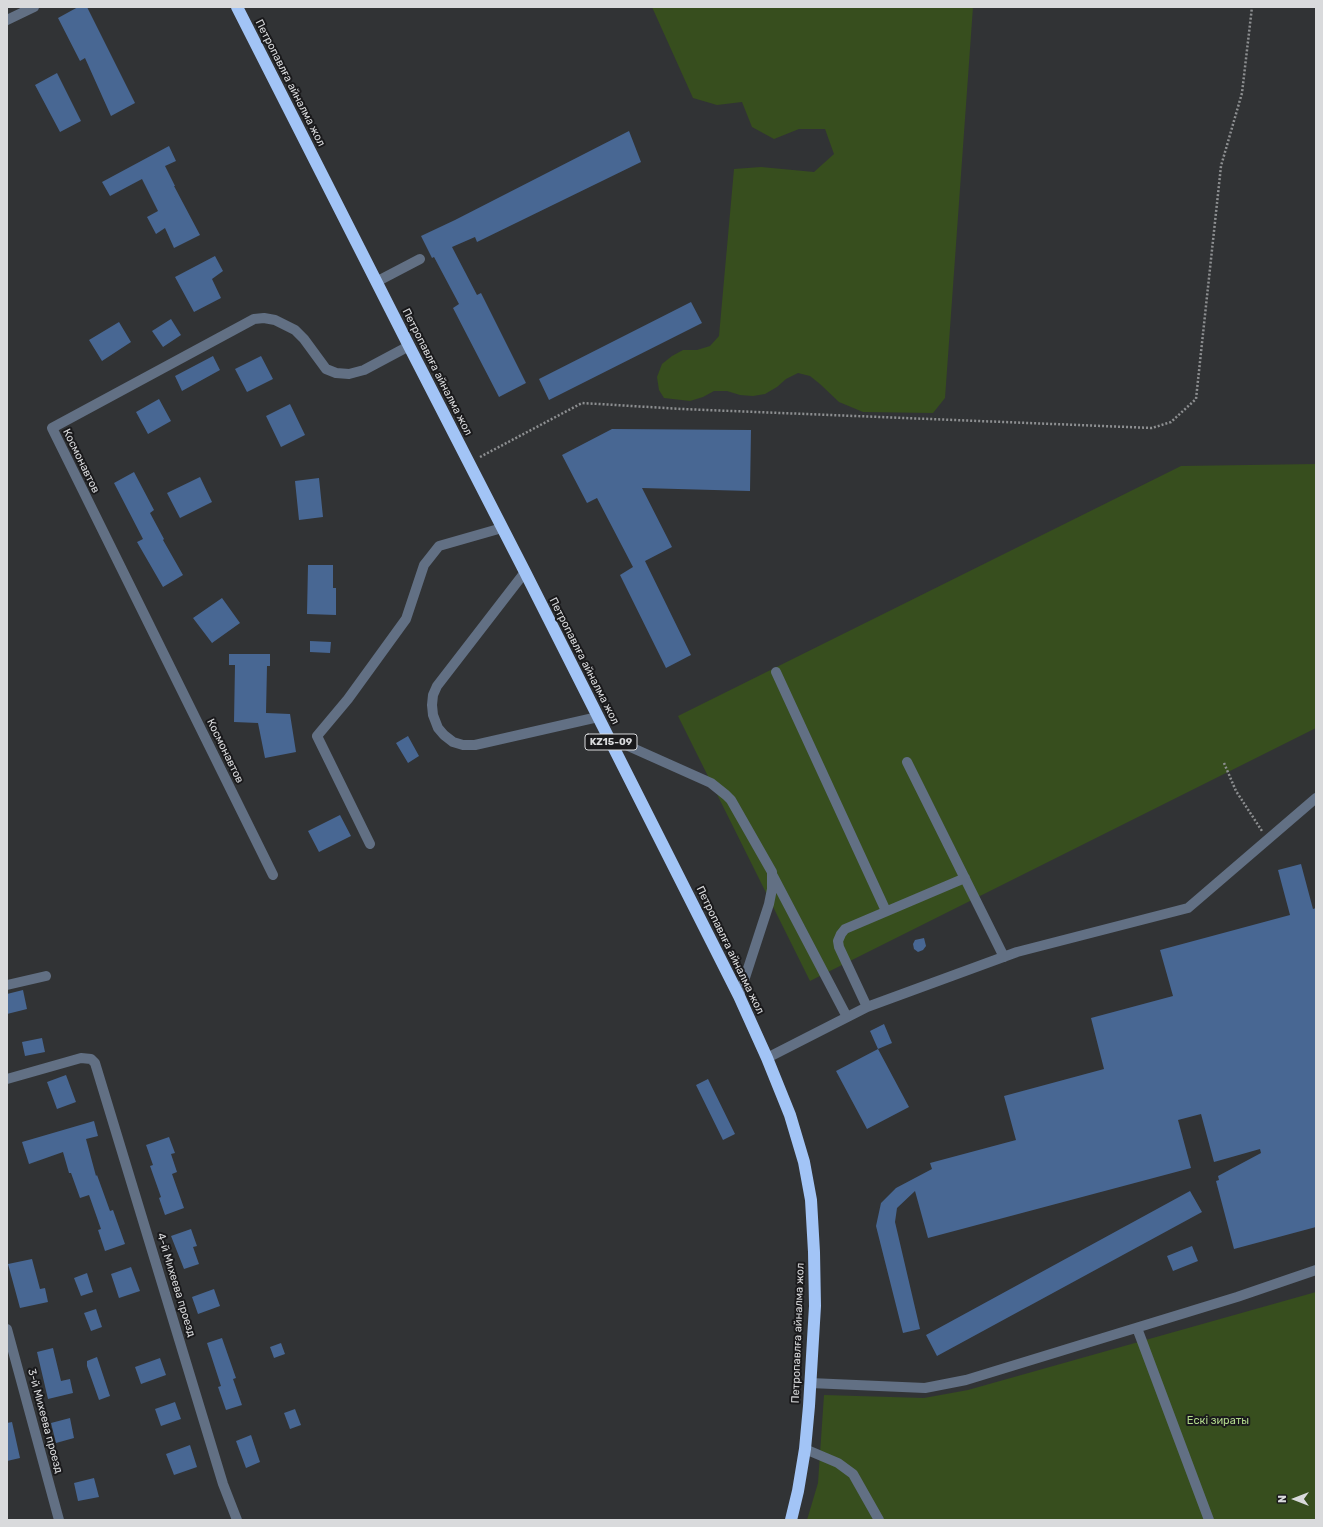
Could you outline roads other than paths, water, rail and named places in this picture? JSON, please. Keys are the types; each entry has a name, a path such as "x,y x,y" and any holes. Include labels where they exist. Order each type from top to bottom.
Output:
{"highway":[{"name":"Петропавлға айналма жол","path":"237,7 739,996 767,1058 790,1115 804,1162 811,1200 815,1306 805,1449 798,1491 791,1520"}],"street":[{"path":"7,20 34,7"},
{"path":"376,282 420,259"},
{"name":"Космонавтов","path":"273,875 52,428 254,319 264,318 275,320 295,330 304,339 326,369 336,373 349,374 364,370 408,346"},
{"path":"370,844 317,736 348,699 406,620 424,564 439,546 502,528"},
{"path":"525,572 437,686 433,695 432,705 433,715 438,728 453,742 475,746 598,717"},
{"path":"776,672 886,911"},
{"path":"608,737 706,781 731,800 772,872 847,1017"},
{"path":"907,762 1004,957"},
{"path":"767,1058 867,1007 1017,952 1188,908 1316,798"},
{"path":"739,996 769,904 772,889 772,872"},
{"path":"867,1007 839,948 838,941 841,934 845,929 965,878"},
{"path":"7,985 46,976"},
{"name":"4-й Михеева проезд","path":"7,1079 81,1058 91,1059 98,1068 223,1484 237,1520"},
{"path":"810,1383 925,1388 966,1380 1237,1297 1316,1270"},
{"path":"1137,1328 1209,1520"},
{"name":"3-й Михеева проезд","path":"7,1329 59,1520"},
{"path":"805,1449 838,1463 853,1474 879,1520"}],"park label":[{"name":"Ескі зираты","path":"1218,1421"}]}
